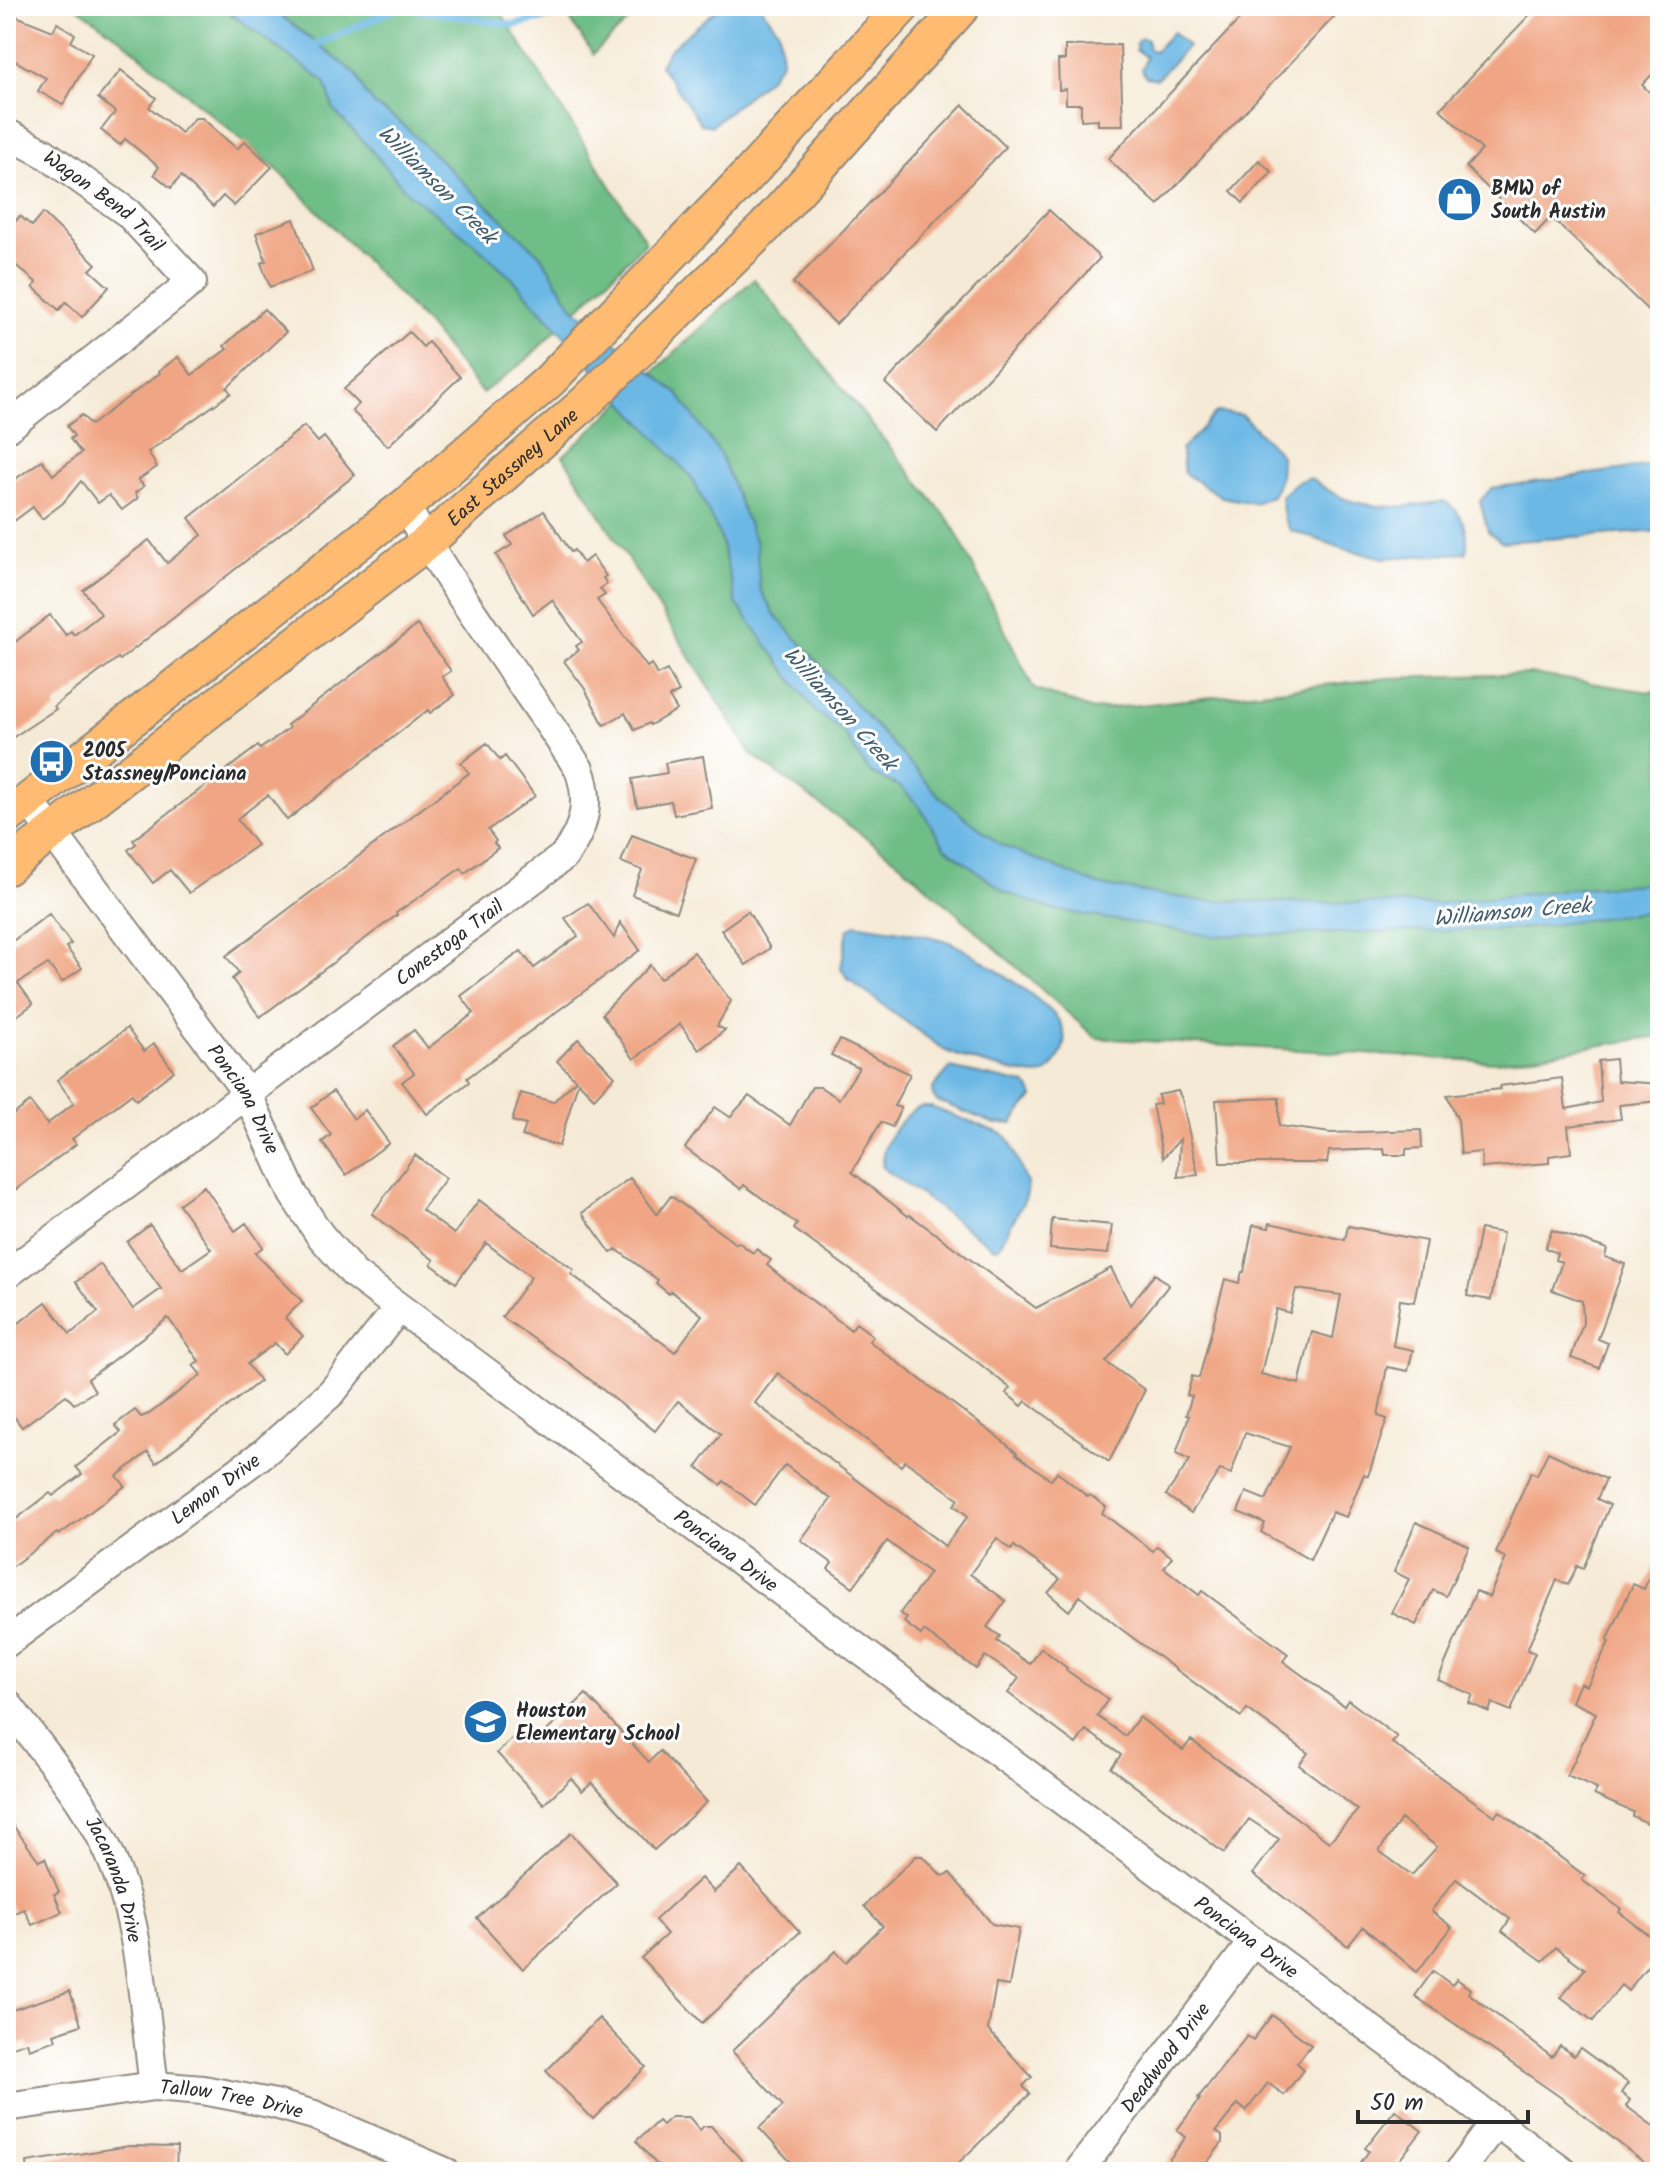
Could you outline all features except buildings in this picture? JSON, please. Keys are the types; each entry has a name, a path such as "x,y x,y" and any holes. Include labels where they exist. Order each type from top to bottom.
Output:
{"main road":[{"name":"East Stassney Lane","path":"17,809 405,506 549,381 750,173 903,6"},
{"name":"East Stassney Lane","path":"6,868 426,543 585,403 765,227 963,6"},
{"path":"857,57 887,91"}],"street":[{"name":"Wagon Bend Trail","path":"6,133 44,153 128,213 192,282 6,429"},
{"name":"Conestoga Trail","path":"6,1275 564,856 582,826 586,794 579,769 426,543 405,506"},
{"name":"Ponciana Drive","path":"17,809 54,832 247,1093 293,1194 320,1235 354,1274 1563,2172"},
{"name":"Lemon Drive","path":"6,1643 288,1433 332,1392 398,1309"},
{"name":"Jacaranda Drive","path":"6,1702 83,1806 104,1843 120,1881 133,1929 154,2086"},
{"name":"Deadwood Drive","path":"1078,2172 1252,1943"},
{"name":"Tallow Tree Drive","path":"6,2107 154,2086 241,2096 314,2115 445,2172"},
{"path":"1459,2172 1496,2122"}],"green space":[{"path":"75,6 497,6 646,242 525,361 482,393 425,322 280,172 121,39"},
{"path":"561,6 645,6 593,54"},
{"path":"754,279 952,524 1034,689 1093,710 1389,678 1531,674 1650,692 1660,689 1660,1036 1496,1062 1096,1038 898,861 752,755 563,456"}],"water":[{"name":"Williamson Creek","path":"220,6 269,6 357,75 365,93 375,105 399,121 541,256 573,307 678,394 720,454 756,543 760,589 774,614 941,798 999,844 1098,885 1204,901 1435,904 1578,888 1660,883 1660,910 1519,929 1211,936 1050,909 1005,892 945,847 919,806 901,787 870,773 842,730 816,712 736,603 720,536 692,478 515,281 474,243 408,193 334,111 325,82"},
{"path":"721,6 760,6 779,31 782,61 768,79 711,126 701,124 660,65 669,50"},
{"path":"1173,32 1188,46 1157,79 1146,77 1142,70 1146,57 1136,50 1137,41 1142,38 1147,40 1149,49 1154,52"},
{"path":"1217,412 1242,415 1281,455 1280,479 1272,496 1254,503 1222,497 1184,473 1181,450"},
{"path":"1660,464 1660,531 1501,542 1488,531 1480,501 1492,488"},
{"path":"1310,478 1339,496 1368,505 1406,506 1444,501 1451,505 1464,523 1466,553 1384,558 1345,549 1290,530 1284,518 1281,496 1297,482"},
{"path":"856,924 919,934 951,943 1019,986 1048,1009 1061,1024 1064,1042 1055,1064 1044,1074 1036,1075 979,1062 944,1050 848,979 841,968 848,930"},
{"path":"950,1068 1024,1084 1030,1088 1033,1097 1012,1123 995,1124 937,1101 932,1089"},
{"path":"920,1107 931,1107 1009,1139 1028,1186 1026,1197 999,1247 994,1248 883,1168 884,1151 892,1133"}],"waterway":[{"path":"311,47 400,7 513,25 573,12 579,6"}],"place":[{"name":"BMW of South Austin","path":"1460,199"},
{"name":"2005 Stassney/Ponciana","path":"52,761"},
{"name":"Houston Elementary School","path":"485,1722"}]}
